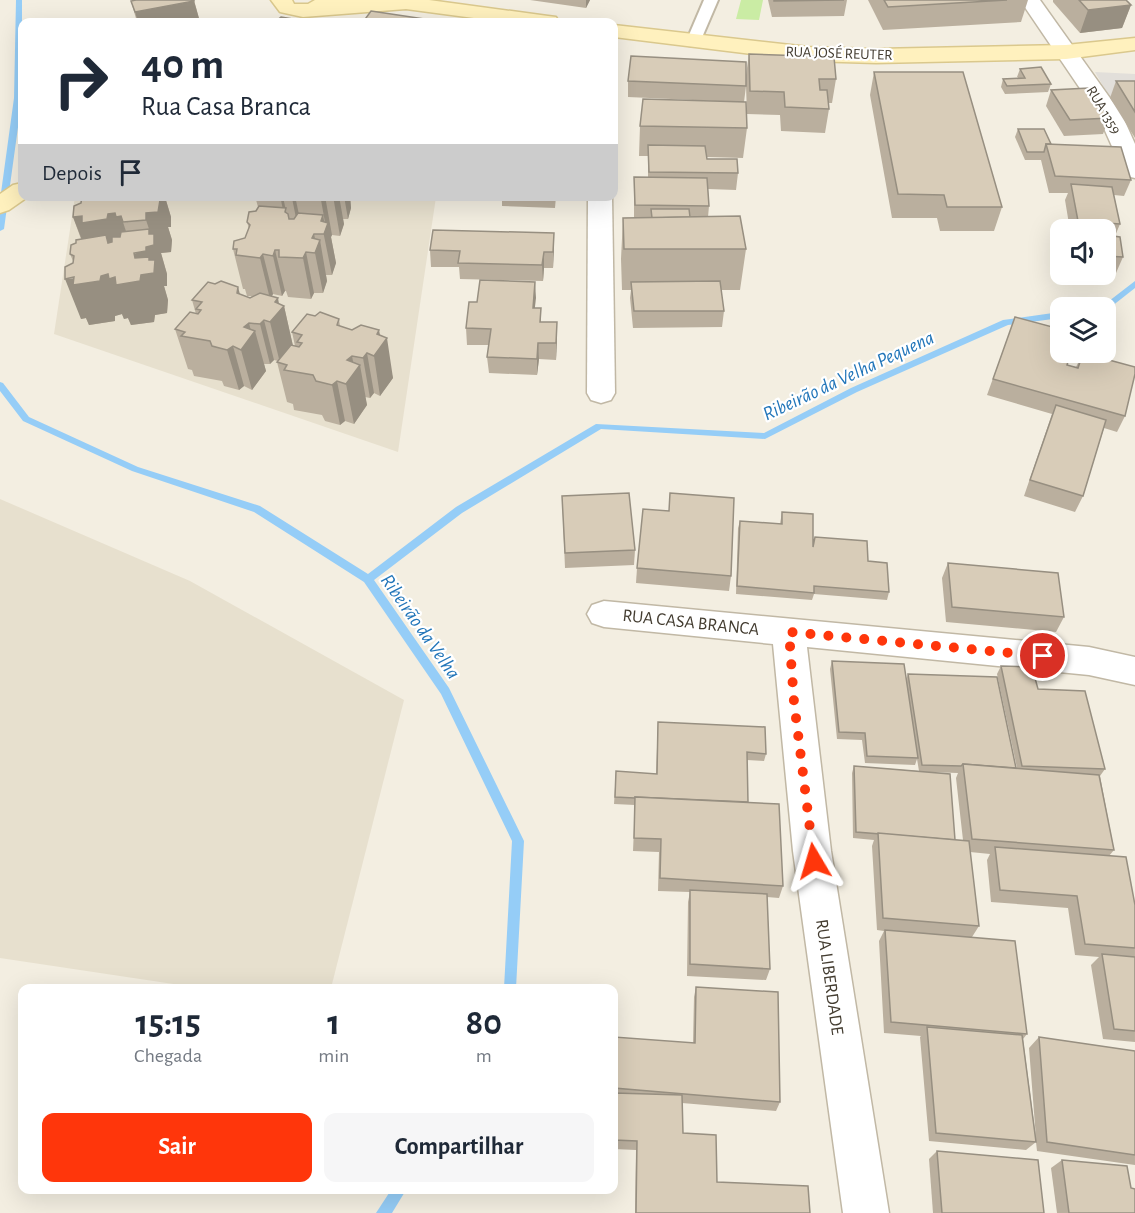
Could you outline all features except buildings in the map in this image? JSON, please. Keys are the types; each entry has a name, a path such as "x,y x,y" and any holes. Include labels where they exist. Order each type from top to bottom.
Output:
{"main road":[{"path":"278,12 370,2 408,3 519,18"},
{"name":"RUA JOSÉ REUTER","path":"618,32 809,54 876,56 1066,52 1135,57"},
{"name":"RUA JOSÉ REUTER","path":"1066,52 1135,44"},
{"path":"0,205 18,193"}],"street":[{"name":"RUA 1359","path":"1030,0 1110,115 1135,171"},
{"path":"600,201 601,393"},
{"name":"RUA CASA BRANCA","path":"604,614 1089,661 1135,671"},
{"name":"RUA LIBERDADE","path":"789,632 794,702 825,953 866,1213"}],"lane":[{"path":"691,0 711,1 693,42"}],"shaded area":[{"path":"1095,72 1135,74 1135,102 1132,97 1110,98"},
{"path":"74,201 435,201 398,452 54,334"},
{"path":"0,499 190,581 404,700 332,984 173,984 0,958"}],"green space":[{"path":"741,0 763,0 759,20 736,19"}],"waterway":[{"name":"Ribeirão da Velha","path":"19,0 19,18"},
{"name":"Ribeirão da Velha","path":"0,229 18,98"},
{"name":"Ribeirão da Velha Pequena","path":"1116,299 1135,284"},
{"name":"Ribeirão da Velha Pequena","path":"368,579 459,510 599,426 765,436 854,390 1006,322 1050,316"},
{"name":"Ribeirão da Velha","path":"0,385 26,419 135,469 257,509 368,579"},
{"name":"Ribeirão da Velha","path":"368,579 445,691 518,841 510,984"},
{"name":"Ribeirão da Velha","path":"383,1213 396,1194"}],"route":[{"path":"814,861 794,702 789,632 1043,656"}]}
